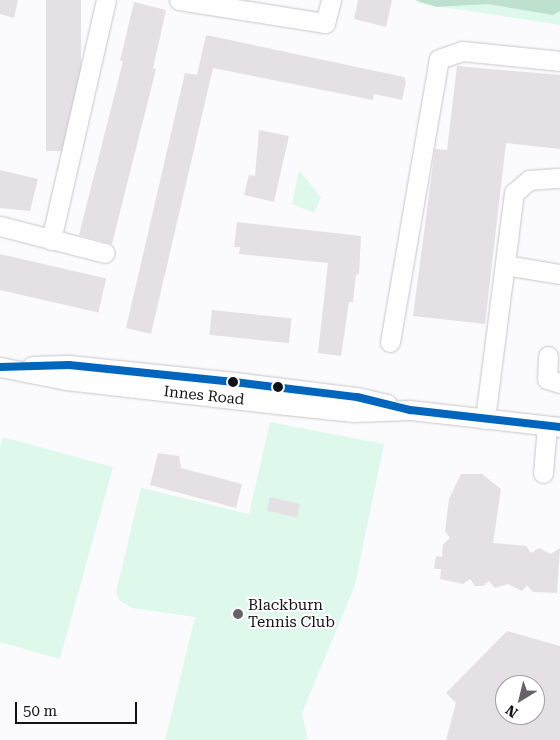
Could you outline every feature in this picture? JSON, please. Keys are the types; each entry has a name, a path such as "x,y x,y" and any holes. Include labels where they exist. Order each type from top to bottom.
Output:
{"street":[{"path":"51,240 106,0"},
{"path":"179,0 326,23 331,0"},
{"path":"390,342 439,59 462,51 560,61"},
{"path":"485,419 514,193 529,180 560,178"},
{"path":"0,226 105,253"},
{"path":"506,265 560,274"},
{"path":"548,356 547,379 560,383"},
{"name":"Innes Road","path":"0,367 66,380 278,404 354,412 410,410 553,426"},
{"path":"543,473 553,426"}],"green space":[{"path":"415,0 560,0 560,11 553,15 488,4 436,7"},
{"path":"418,0 560,0 560,25 417,3"},
{"path":"299,170 321,197 314,213 292,204"},
{"path":"270,422 384,444 355,585 302,713 308,740 165,740 195,617 132,608 119,600 116,592 141,488 249,514"},
{"path":"3,437 113,467 60,659 0,642 0,448"}],"building":[{"path":"0,0 18,0 14,18 0,14"},
{"path":"46,0 81,0 81,151 46,151"},
{"path":"358,0 392,0 386,27 354,19"},
{"path":"134,2 166,10 153,69 156,69 112,244 79,235 123,61 120,61"},
{"path":"206,35 404,77 406,82 402,100 374,94 373,100 213,68 151,334 126,328 185,73 197,75"},
{"path":"457,66 560,75 560,149 506,143 485,324 413,316 435,149 447,150"},
{"path":"259,130 289,136 274,202 244,195 249,175 255,176"},
{"path":"0,170 38,179 30,211 0,208"},
{"path":"237,222 361,236 359,274 356,275 353,302 349,302 341,356 318,353 328,263 239,254 240,247 234,247"},
{"path":"0,254 106,279 98,313 0,290"},
{"path":"212,310 292,318 289,343 209,335"},
{"path":"158,453 179,456 181,468 242,484 236,508 150,485"},
{"path":"461,474 482,474 501,489 493,543 526,546 531,553 539,548 551,554 560,548 557,593 533,592 527,585 522,591 508,584 495,588 489,581 483,586 475,586 470,579 463,584 440,579 441,569 434,569 436,556 442,557 443,544 450,538 445,531 449,499"},
{"path":"270,497 300,504 297,518 267,511"},
{"path":"507,631 560,646 560,740 446,740 456,703 446,693"}],"transit line":[{"path":"0,367 69,365 234,382 357,397 410,410 560,427"}],"place":[{"name":"Blackburn Tennis Club","path":"238,614"}]}
